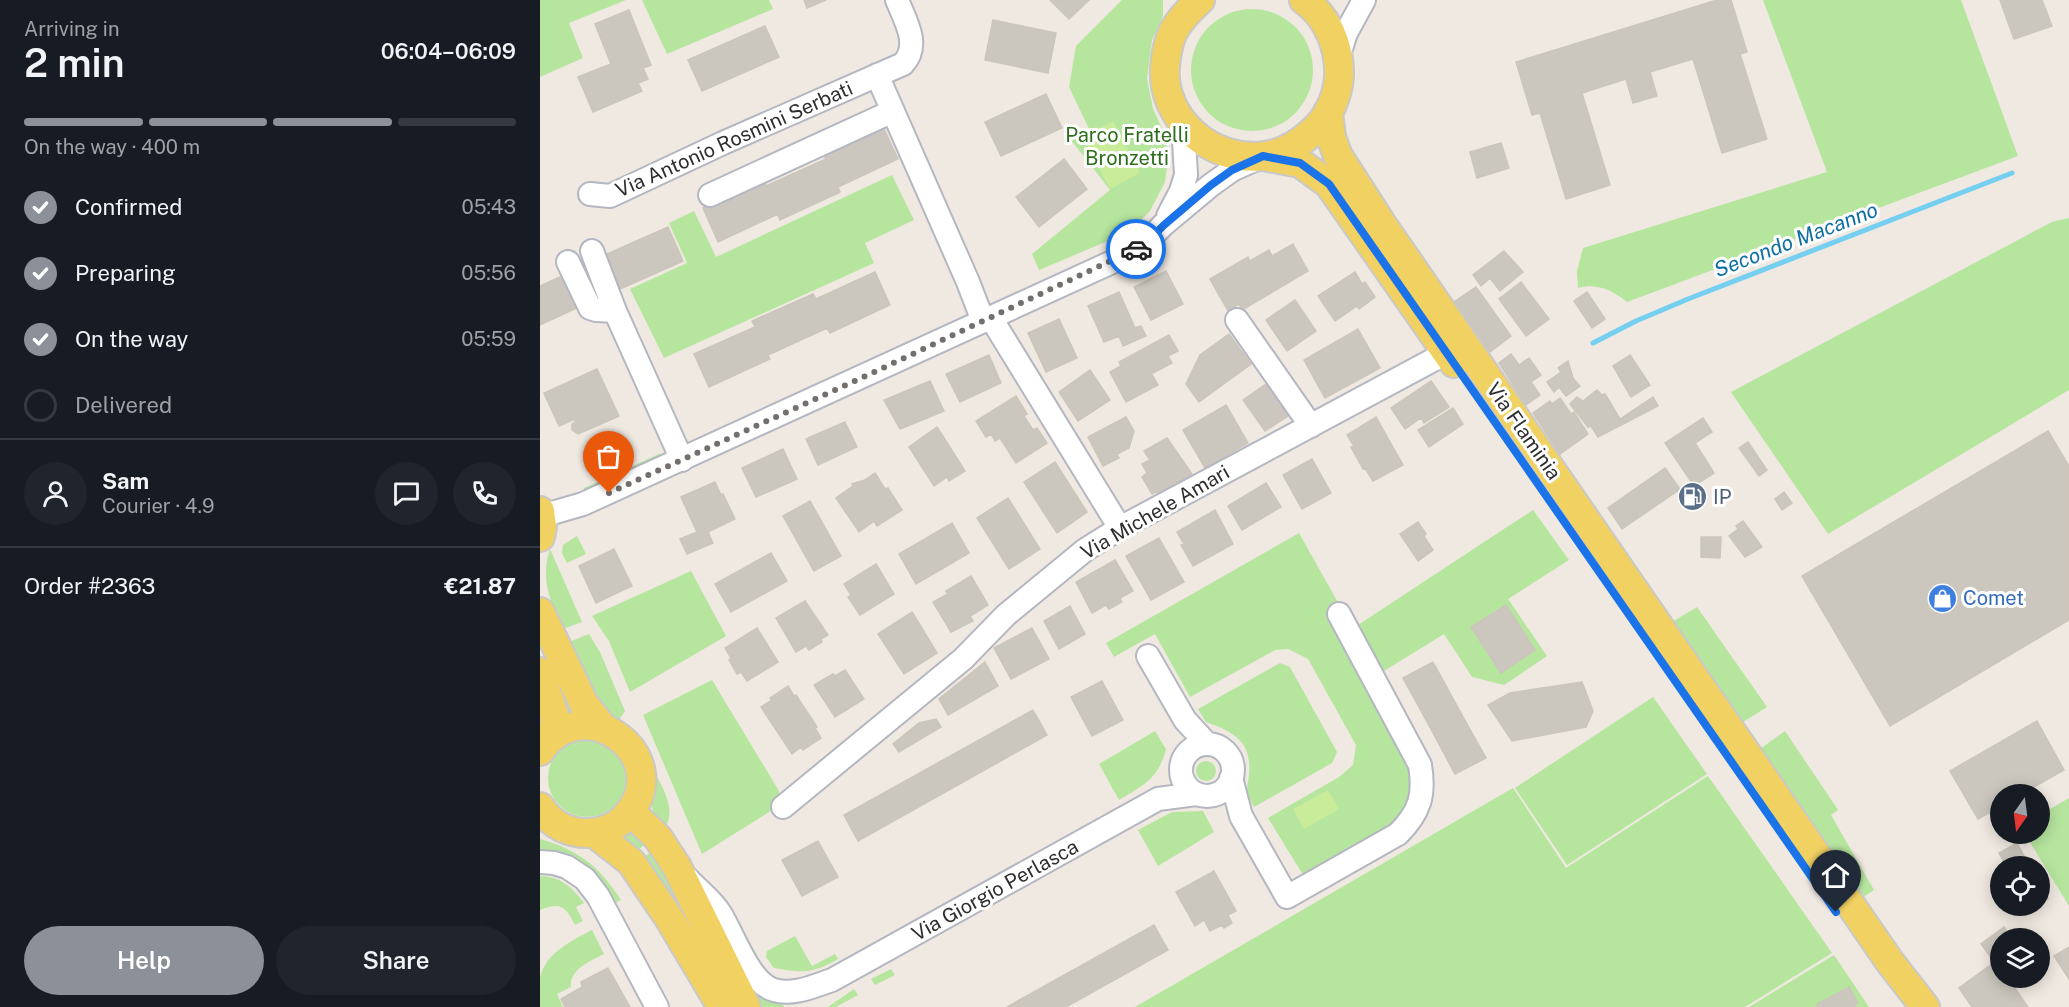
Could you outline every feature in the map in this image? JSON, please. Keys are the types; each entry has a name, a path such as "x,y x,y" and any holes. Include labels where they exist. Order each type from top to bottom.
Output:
{"main road":[{"path":"1178,0 1164,74 1173,107 1183,123 1199,139 1218,150 1240,156 1263,156 1302,142 1317,128 1336,95 1339,78 1338,58 1332,36 1325,22 1304,0"},
{"path":"1172,33 1183,16 1200,0"},
{"name":"Via Flaminia","path":"1328,112 1331,137 1338,156 1381,223 1890,962 1925,1007"},
{"name":"Via Flaminia","path":"1263,156 1300,163 1329,184 1904,1007"},
{"path":"540,612 585,705 603,728"},
{"path":"541,678 555,718 547,744"},
{"path":"544,815 572,832 594,833 614,826 630,812 640,791 641,779 636,757 622,739 603,728 592,725 572,727 547,744"},
{"path":"630,812 658,838 677,867 746,1007"},
{"path":"594,833 631,862 669,918 722,1007"}],"street":[{"name":"Via Antonio Rosmini Serbati","path":"590,194 610,196 723,143 903,64 912,48 911,37 897,0"},
{"path":"1338,58 1346,33 1364,0"},
{"name":"Via Antonio Rosmini Serbati","path":"877,75 987,320 1120,528"},
{"name":"Via Antonio Rosmini Serbati","path":"710,195 893,111"},
{"path":"1164,225 1181,191 1186,175 1183,123"},
{"path":"541,521 682,460 1121,258 1146,243 1211,185 1232,170 1263,156"},
{"path":"592,251 615,311 682,460"},
{"path":"568,262 590,308 615,311"},
{"path":"1238,320 1311,426"},
{"name":"Via Michele Amari","path":"783,807 963,659 1006,615 1085,550 1120,528 1446,352"},
{"path":"1148,656 1185,720 1207,744 1216,745 1229,756 1232,765 1231,778 1241,816 1287,897 1398,834 1410,822 1419,806 1423,785 1419,765 1339,614"},
{"path":"1185,720 1182,780 1187,787 1204,794 1241,816"},
{"name":"Via Giorgio Perlasca","path":"1158,799 1184,760 1198,745 1207,744"},
{"path":"1204,794 1225,789 1231,778"},
{"name":"Via Giorgio Perlasca","path":"677,867 719,911 759,981 772,990 797,991 832,980 1158,799 1204,794"},
{"path":"540,862 567,867 585,879 598,896 657,1007"},
{"name":"Via Giorgio Perlasca","path":"802,1007 832,980"}],"green space":[{"path":"540,0 626,0 569,23 583,58 540,77"},
{"path":"642,0 769,0 773,9 667,54"},
{"name":"Parco Fratelli Bronzetti","path":"1122,0 1163,0 1163,16 1152,40 1147,78 1153,109 1165,135 1168,159 1165,182 1150,211 1129,232 1039,270 1032,254 1110,190 1071,140 1090,131 1069,87 1076,46"},
{"path":"1763,0 1961,0 2018,156 1627,302 1598,287 1578,288 1577,271 1583,248 1827,172"},
{"path":"1252,9 1275,13 1295,27 1309,47 1313,70 1309,93 1295,113 1275,127 1252,131 1229,127 1209,113 1195,93 1191,70 1195,47 1209,27 1229,13"},
{"path":"1113,121 1140,173 1110,189 1082,137"},
{"path":"892,175 914,220 865,243 874,263 664,358 630,289 687,263 669,223 694,211 716,257"},
{"path":"2069,218 2069,390 1828,534 1731,392 2052,222"},
{"path":"661,453 659,457 584,494 584,488"},
{"path":"1533,510 1569,560 1508,599 1547,656 1504,685 1472,677 1444,634 1379,674 1355,627"},
{"path":"1299,533 1340,606 1327,615 1411,766 1410,804 1392,830 1305,878 1268,818 1339,777 1353,765 1356,745 1308,659 1288,649 1275,650 1190,697 1155,634 1114,657 1106,643"},
{"path":"577,536 586,554 567,563 562,553 563,545"},
{"path":"550,549 582,622 563,629 546,580"},
{"path":"691,571 726,636 630,692 609,641 592,616"},
{"path":"1697,607 1767,707 1743,722 1672,622"},
{"path":"589,634 600,652 625,711 619,720 614,720 601,708 569,642"},
{"path":"1280,663 1290,667 1337,752 1332,763 1254,807 1246,793 1249,766 1245,747 1231,733 1206,722 1198,709"},
{"path":"712,680 779,791 779,802 769,812 702,854 643,715"},
{"path":"1653,697 1707,774 1567,865 1515,788"},
{"path":"1155,731 1166,749 1159,767 1143,785 1119,800 1099,764"},
{"path":"1785,731 1838,810 1831,815 1874,890 1862,898 1760,749"},
{"path":"587,739 602,742 619,756 626,778 623,793 609,810 587,817 572,814 555,800 548,778 551,763 565,746"},
{"path":"1206,761 1213,764 1216,771 1213,778 1206,781 1199,778 1196,771 1199,764"},
{"path":"653,769 668,803 669,817 667,824 662,828 652,807"},
{"path":"1708,776 1832,953 1745,1007 1135,1007 1513,788 1566,868"},
{"path":"1328,790 1339,809 1304,829 1293,809"},
{"path":"2069,798 2069,906 2050,875 2050,856 2038,856 2031,844 2050,844 2050,809"},
{"path":"1203,811 1214,832 1158,866 1138,830 1172,812"},
{"path":"633,828 645,844 638,850 624,836"},
{"path":"540,839 566,848 587,861 605,878 621,900 613,904 592,873 577,859 540,850"},
{"path":"651,852 668,876 714,967 644,857"},
{"path":"540,876 554,878 575,892 584,903 576,907 583,921 575,925 562,907 553,906 540,910"},
{"path":"592,930 604,954 577,970 573,975 571,987 557,994 563,1007 540,1007 540,978 548,961 561,948"},
{"path":"795,936 812,966 835,954 838,959 807,971 774,968 766,957 767,951"},
{"path":"1834,955 1869,1007 1749,1007"},
{"path":"735,957 780,998 784,1007 758,1007"},
{"path":"891,969 895,975 875,985 871,979"},
{"path":"854,989 858,995 836,1007 828,1007"}],"building":[{"path":"804,0 826,0 807,8"},
{"path":"1050,0 1089,0 1069,19"},
{"path":"1717,0 1731,0 1747,52 1740,54 1767,139 1722,153 1693,59 1650,72 1657,96 1633,103 1626,79 1582,93 1610,185 1566,199 1540,113 1532,115 1516,62"},
{"path":"2000,0 2042,0 2052,26 2014,39"},
{"path":"629,10 651,65 643,68 648,79 638,83 642,91 593,112 578,77 611,64 595,24"},
{"path":"993,20 1056,33 1048,73 985,60"},
{"path":"765,26 779,57 702,91 688,60"},
{"path":"1046,94 1062,128 1001,156 985,122"},
{"path":"883,127 898,159 838,187 840,192 780,220 778,214 718,242 703,208 763,181 766,186 826,159 823,154"},
{"path":"1501,143 1509,168 1477,178 1470,152"},
{"path":"1064,159 1087,189 1039,227 1016,197"},
{"path":"668,227 683,261 620,289 605,255"},
{"path":"1293,244 1308,271 1242,310 1239,304 1228,311 1210,279 1248,257 1250,261 1269,250 1272,256"},
{"path":"1504,251 1523,272 1500,291 1490,278 1481,286 1473,275"},
{"path":"1166,271 1183,304 1151,320 1134,287"},
{"path":"875,272 890,305 830,333 827,328 768,355 770,359 709,387 694,354 755,327 752,321 813,294 816,299"},
{"path":"1355,272 1362,284 1365,282 1375,297 1359,309 1357,306 1335,321 1318,296"},
{"path":"564,275 579,307 540,325 540,286"},
{"path":"1521,282 1549,319 1526,336 1499,299"},
{"path":"1476,287 1511,336 1490,352 1454,302"},
{"path":"1119,292 1135,328 1141,326 1146,336 1123,346 1119,336 1104,342 1088,306"},
{"path":"1587,292 1605,319 1592,328 1574,301"},
{"path":"1295,300 1316,331 1287,351 1266,320"},
{"path":"1059,319 1077,358 1046,372 1028,333"},
{"path":"1358,329 1380,368 1325,398 1304,360"},
{"path":"1229,334 1251,364 1199,402 1186,384 1200,355"},
{"path":"1169,335 1178,351 1168,356 1172,363 1153,373 1148,368 1158,385 1126,402 1110,372 1121,366 1119,362"},
{"path":"1511,354 1519,365 1529,358 1541,375 1531,382 1540,395 1526,405 1499,363"},
{"path":"989,355 1001,383 960,402 946,374"},
{"path":"1630,355 1650,385 1631,397 1613,366"},
{"path":"1568,361 1573,378 1580,386 1566,396 1559,387 1554,392 1547,382 1561,372 1558,368"},
{"path":"597,369 619,416 578,434 572,430 575,419 559,426 544,393"},
{"path":"1090,370 1110,400 1078,421 1059,392"},
{"path":"930,381 944,411 900,429 884,400"},
{"path":"1431,381 1449,407 1424,423 1421,418 1405,429 1391,408"},
{"path":"1269,382 1291,414 1265,431 1243,400"},
{"path":"1597,390 1602,395 1605,394 1620,419 1653,397 1658,406 1598,437 1570,404 1577,397 1583,401"},
{"path":"1016,396 1033,430 1037,428 1047,443 1016,463 1000,438 995,441 991,434 986,437 976,421"},
{"path":"1560,398 1571,414 1574,412 1588,434 1560,454 1533,413 1550,401 1552,404"},
{"path":"1226,405 1248,443 1205,468 1183,430"},
{"path":"1453,408 1463,424 1429,447 1418,430"},
{"path":"1126,417 1134,431 1129,448 1117,454 1119,458 1103,466 1088,437"},
{"path":"1376,417 1403,465 1373,481 1365,468 1363,469 1347,435"},
{"path":"1703,418 1712,432 1695,443 1714,473 1694,486 1665,443"},
{"path":"845,422 857,447 818,465 806,439"},
{"path":"937,427 965,471 949,481 947,477 934,486 909,447"},
{"name":"Comet","path":"2048,431 2069,466 2069,620 1890,726 1802,576"},
{"path":"1167,438 1192,474 1159,494 1157,491 1152,494 1142,477 1147,473 1142,464 1150,460 1144,451"},
{"path":"1748,442 1767,470 1759,476 1739,448"},
{"path":"783,449 797,479 756,497 742,468"},
{"path":"1312,459 1331,493 1302,509 1283,475"},
{"path":"1055,462 1087,512 1057,533 1024,482"},
{"path":"1665,468 1680,489 1622,529 1608,508"},
{"path":"875,473 902,510 877,526 874,521 859,532 836,498 853,486 852,484 865,480"},
{"path":"715,482 735,519 708,532 713,543 687,554 680,539 697,532 681,497"},
{"path":"1266,483 1281,507 1242,530 1228,506"},
{"path":"1784,492 1792,503 1782,510 1775,499"},
{"path":"1008,498 1040,549 1009,569 977,518"},
{"path":"810,501 841,556 814,571 783,516"},
{"path":"1215,510 1233,544 1193,566 1181,545 1184,544 1177,532"},
{"path":"1743,521 1762,547 1745,557 1729,536 1738,529 1736,526"},
{"path":"1418,522 1433,550 1418,561 1400,534"},
{"path":"952,523 969,553 916,584 899,554"},
{"path":"1701,537 1721,537 1720,558 1701,557"},
{"path":"1159,538 1184,582 1151,600 1126,556"},
{"path":"614,549 632,586 596,603 579,566"},
{"path":"771,553 787,581 731,612 715,584"},
{"path":"1115,560 1133,591 1120,598 1122,602 1109,609 1106,605 1092,613 1076,582"},
{"path":"876,564 894,594 860,615 848,597 851,595 844,584"},
{"path":"971,576 988,605 970,616 973,621 951,632 933,602 948,594 946,591"},
{"path":"805,601 828,635 809,650 806,646 796,652 776,618"},
{"path":"1506,605 1535,650 1501,673 1471,627"},
{"path":"1070,606 1085,634 1059,649 1044,621"},
{"path":"912,612 937,653 904,674 878,634"},
{"path":"757,628 778,662 747,681 741,672 737,674 725,648"},
{"path":"1032,628 1049,659 1011,679 994,648"},
{"path":"985,662 998,686 948,715 939,699"},
{"path":"1433,662 1462,715 1432,731 1403,678"},
{"path":"845,670 864,699 835,717 814,685"},
{"path":"1102,681 1123,720 1092,736 1071,697"},
{"path":"1582,682 1593,711 1586,727 1512,741 1488,705 1510,693"},
{"path":"788,686 817,727 815,728 821,738 803,750 801,747 792,754 761,707"},
{"path":"1033,710 1047,735 858,841 844,815"},
{"path":"1462,715 1486,758 1455,774 1432,731"},
{"path":"936,719 941,727 899,752 893,744 919,723"},
{"path":"2037,721 2064,770 2039,784 1990,784 1990,812 1978,819 1950,771"},
{"path":"818,841 838,877 802,896 782,860"},
{"path":"2018,844 2024,856 2001,856 1999,853"},
{"path":"1214,871 1236,911 1228,915 1232,923 1224,928 1222,925 1210,931 1204,920 1195,926 1176,892"},
{"path":"1154,925 1168,950 1066,1007 1007,1007"},
{"path":"1990,937 1990,956 1981,944"},
{"path":"2069,947 2069,979 2054,956"},
{"path":"1990,965 1990,988 2015,988 2028,1007 1972,1007 1959,988"},
{"path":"608,968 630,1007 565,1007 561,999 582,987 581,982"},
{"path":"1849,987 1858,1003 1854,1004 1856,1007 1818,1007 1817,1004"}],"waterway":[{"name":"Secondo Macanno","path":"1593,343 1636,321 1688,299 2012,173"}],"way so far":[{"path":"609,493 1121,258 1136,249"}],"place":[{"name":"IP","path":"1692,497"},
{"name":"Comet","path":"1942,598"}],"route":[{"path":"1136,249 1146,243 1211,185 1232,170 1263,156 1300,163 1329,184 1836,912"}]}
